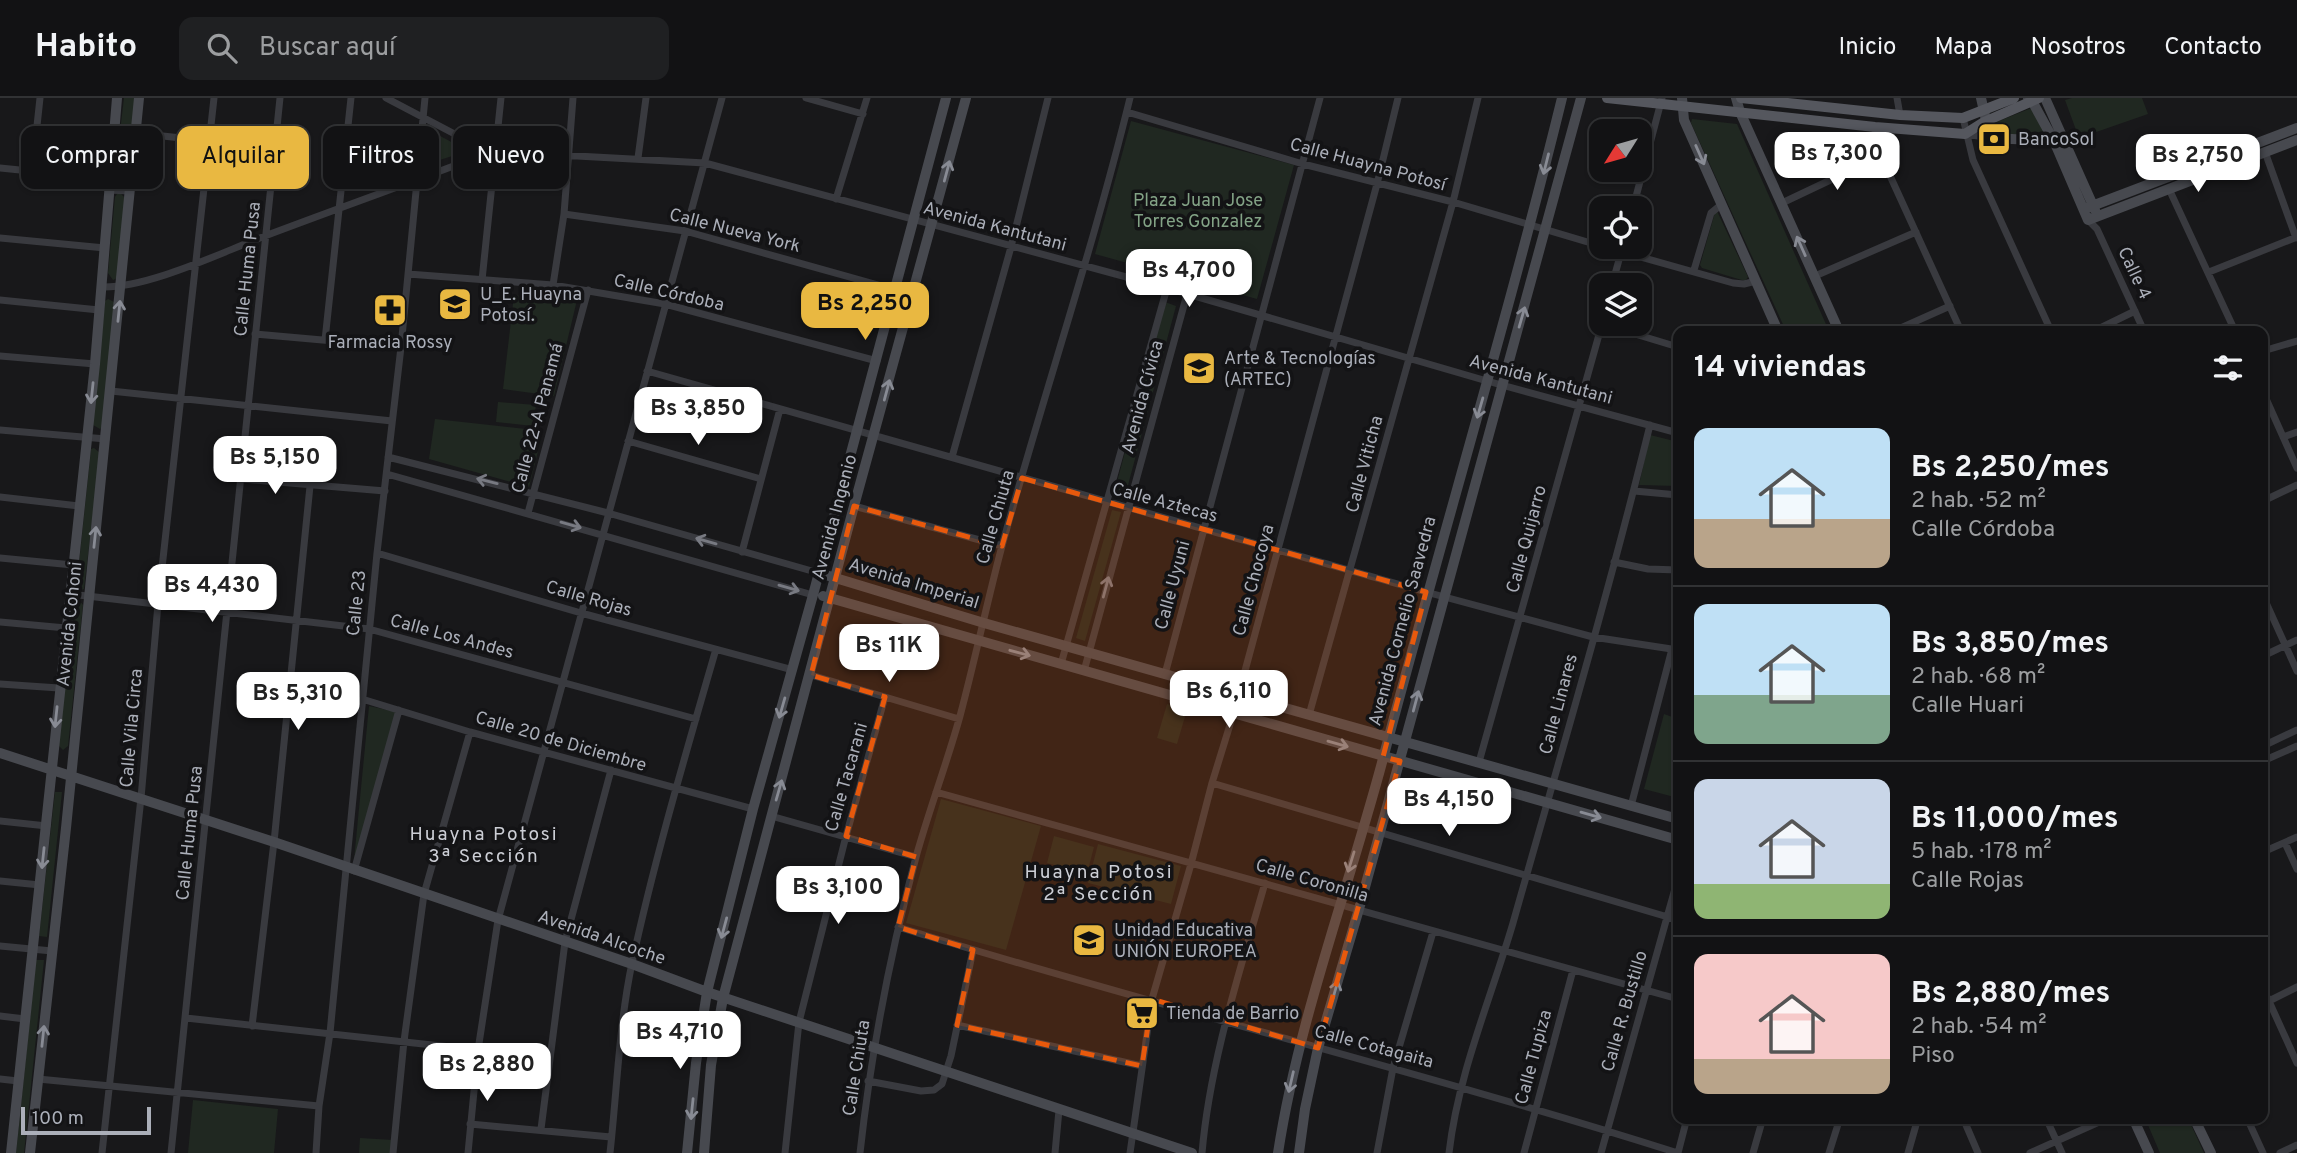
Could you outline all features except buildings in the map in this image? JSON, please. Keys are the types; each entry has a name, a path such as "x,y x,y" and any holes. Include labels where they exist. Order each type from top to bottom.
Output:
{"main road":[{"path":"1607,98 1682,102 1740,112 1965,134 1983,116 2014,98"},
{"path":"1739,98 1817,102 1900,115 1963,117 1983,116 2033,99"}],"street":[{"path":"37,126 40,98"},
{"name":"Avenida Cohoni","path":"114,126 117,98"},
{"name":"Avenida Cohoni","path":"136,126 139,98"},
{"name":"Calle Vila Circa","path":"211,126 214,98"},
{"name":"Calle Huma Pusa","path":"171,1153 280,98"},
{"path":"325,340 351,98"},
{"name":"Avenida Kantutani","path":"386,98 453,133"},
{"name":"Calle 23","path":"422,126 425,98"},
{"path":"498,126 501,98"},
{"path":"569,136 573,98"},
{"path":"638,158 646,98"},
{"path":"468,1153 478,1050 498,920 722,98"},
{"path":"806,98 863,114"},
{"path":"836,199 867,98"},
{"name":"Avenida Ingenio","path":"687,1153 696,1063 707,992 753,809 877,361 946,98"},
{"name":"Avenida Ingenio","path":"704,1153 711,1065 723,998 966,98"},
{"path":"952,457 1011,247 1048,98"},
{"name":"Calle Chiuta","path":"860,1153 867,1082 898,927 916,857 959,719 1002,547 1130,98"},
{"name":"Calle Uyuni","path":"1165,674 1320,98"},
{"name":"Calle Chocoya","path":"1130,1153 1152,999 1239,694 1398,98"},
{"name":"Calle Viticha","path":"1309,715 1453,202 1478,98"},
{"name":"Avenida Cornelio Saavedra","path":"1279,1153 1285,1108 1301,1042 1339,904 1384,757 1426,592 1488,381 1562,98"},
{"name":"Avenida Cornelio Saavedra","path":"1299,1153 1305,1108 1318,1048 1400,761 1581,98"},
{"path":"1739,98 1740,112 1837,326"},
{"path":"1897,98 1900,115"},
{"path":"1981,98 1990,138"},
{"path":"2045,98 2059,141 2091,213"},
{"path":"2033,99 2059,141"},
{"path":"1636,196 1662,101"},
{"path":"1682,102 1684,120 1776,326"},
{"name":"Calle Huayna Potosí","path":"1127,111 1303,164 1453,202 1589,242"},
{"path":"1963,117 1973,160 2049,326"},
{"path":"1875,127 1881,156 1959,326"},
{"path":"2091,213 2297,128"},
{"path":"1965,134 1990,138 2059,141"},
{"path":"2091,213 2169,189 2297,140"},
{"path":"2209,272 2297,237 2265,152"},
{"name":"Avenida Kantutani","path":"569,155 705,163 1167,288 1673,432"},
{"path":"1782,204 1881,156"},
{"path":"0,168 21,171"},
{"name":"Avenida Cohoni","path":"10,1153 95,364 109,189"},
{"path":"126,189 130,191"},
{"name":"Calle Vila Circa","path":"103,1153 203,189"},
{"path":"102,287 121,287 194,264 392,189"},
{"name":"Calle 23","path":"316,1153 319,1105 350,869 362,699 401,347 415,189"},
{"path":"482,280 492,189"},
{"path":"553,285 565,189"},
{"path":"2169,189 2233,326"},
{"name":"Avenida Cohoni","path":"30,1153 72,776 130,191"},
{"path":"1693,271 1711,213 1722,204"},
{"name":"Calle 4","path":"2091,213 2142,326"},
{"name":"Calle Nueva York","path":"564,214 685,231 896,290"},
{"path":"1815,276 1916,232"},
{"path":"0,237 105,248"},
{"name":"Calle Huayna Potosí","path":"1652,258 1733,283 1756,281"},
{"name":"Calle Córdoba","path":"408,274 553,285 665,304 877,361"},
{"name":"Avenida Cívica","path":"1061,664 1167,288"},
{"name":"Calle 22-A Panamá","path":"528,513 587,290"},
{"name":"Avenida Cívica","path":"1084,671 1187,294"},
{"path":"0,300 99,310"},
{"path":"1905,326 1950,306"},
{"path":"2104,326 2135,311"},
{"path":"255,334 401,347"},
{"name":"Calle Quijarro","path":"1479,762 1598,336"},
{"path":"1642,336 1673,345"},
{"path":"2268,350 2297,341"},
{"path":"0,356 95,364"},
{"name":"Calle Aztecas","path":"647,371 1521,618 1593,637 1673,649"},
{"path":"111,391 392,421"},
{"path":"2268,403 2297,468"},
{"path":"742,552 780,409"},
{"name":"Calle Linares","path":"1449,1153 1462,1086 1554,782 1650,425"},
{"path":"0,430 106,439"},
{"path":"2283,437 2297,432"},
{"path":"628,442 761,479"},
{"name":"Avenida Imperial","path":"388,457 608,513 835,577 1067,647 1673,818"},
{"path":"387,474 1673,839"},
{"path":"242,479 385,491"},
{"path":"2268,499 2297,485"},
{"path":"252,1026 274,842 310,486"},
{"path":"1634,491 1673,495"},
{"path":"0,497 79,506"},
{"path":"854,506 1002,547"},
{"name":"Calle Rojas","path":"377,554 793,670"},
{"path":"0,558 73,565"},
{"path":"1614,562 1648,569 1673,570"},
{"name":"Calle Los Andes","path":"70,594 369,629 696,719"},
{"path":"2268,607 2297,671"},
{"path":"0,622 66,628"},
{"path":"2268,654 2297,640"},
{"path":"610,1153 632,964 676,789 716,649"},
{"path":"1632,806 1673,656"},
{"path":"811,675 959,719"},
{"path":"0,684 59,688"},
{"name":"Calle Tacarani","path":"785,1153 800,1022 846,836 885,697"},
{"name":"Calle 20 de Diciembre","path":"362,699 470,732 753,809"},
{"path":"350,869 400,710"},
{"path":"2268,744 2297,730"},
{"path":"393,1153 404,1041 424,894 470,732"},
{"path":"2268,759 2297,746"},
{"name":"Avenida Alcoche","path":"0,753 274,842 632,964 723,998 1192,1153"},
{"path":"541,1129 565,942 611,770"},
{"path":"1212,783 1673,918"},
{"name":"Calle Coronilla","path":"936,792 1673,998"},
{"path":"771,816 916,857"},
{"path":"0,821 47,826"},
{"path":"2268,850 2297,837"},
{"path":"2285,843 2297,869"},
{"path":"0,881 40,885"},
{"path":"1202,1153 1211,1090 1226,1021 1265,883"},
{"name":"Calle R. Bustillo","path":"1601,1153 1673,895"},
{"name":"Calle Cotagaita","path":"898,927 1318,1048 1462,1086 1678,1153"},
{"path":"1377,1153 1393,1068 1433,932"},
{"path":"0,946 52,951"},
{"path":"867,1082 928,1091 942,1084 973,950"},
{"name":"Calle Tupiza","path":"1524,1153 1573,970"},
{"path":"2268,1001 2297,987"},
{"path":"2268,1006 2297,1063"},
{"path":"0,1016 25,1019"},
{"path":"186,1018 478,1050"},
{"path":"957,1025 1142,1066"},
{"path":"0,1079 18,1080"},
{"path":"38,1079 319,1105"},
{"path":"1055,1153 1059,1110"},
{"path":"470,1124 611,1137"},
{"path":"1678,1153 1686,1124"},
{"path":"1753,1153 1761,1124"},
{"path":"1829,1153 1838,1124"},
{"path":"1908,1153 1916,1124"},
{"path":"1966,1124 1979,1153"},
{"path":"2049,1124 2062,1153"},
{"path":"2030,1153 2094,1124"},
{"path":"2136,1124 2149,1153"},
{"path":"2197,1124 2211,1153"},
{"path":"2250,1124 2263,1153"},
{"path":"2280,1153 2297,1145"}],"highlighted area":[{"path":"1022,478 1426,592 1383,757 1400,761 1318,1048 1152,999 1142,1066 957,1025 973,950 898,927 916,857 846,836 885,697 811,675 854,506 1002,546"}],"green space":[{"path":"124,98 135,98 132,126 121,126"},
{"path":"2142,98 2148,114 2079,138 2065,100"},
{"path":"2032,109 2045,133 2044,136 1994,133 1994,123"},
{"path":"1692,119 1737,124 1827,326 1784,326 1691,123"},
{"name":"Plaza Juan Jose Torres Gonzalez","path":"1131,121 1294,165 1257,299 1095,254"},
{"path":"439,135 453,143 453,156 439,160"},
{"path":"117,194 125,198 117,278 113,280 108,273"},
{"path":"1716,209 1748,277 1745,281 1702,268 1700,265"},
{"path":"514,295 577,300 554,396 503,389"},
{"path":"108,299 116,303 104,426 100,429 93,425 105,301"},
{"path":"1165,302 1176,306 1124,500 1113,497"},
{"path":"498,402 536,405 533,426 496,422"},
{"path":"435,419 543,431 529,487 429,459"},
{"path":"1650,435 1673,441 1673,486 1639,485"},
{"path":"94,448 100,453 84,589 76,592 91,449"},
{"path":"1112,510 1121,512 1085,641 1076,638"},
{"path":"79,600 83,605 68,746 63,750 58,745 73,601"},
{"path":"1167,704 1187,710 1177,744 1157,738"},
{"path":"369,706 397,712 354,860"},
{"path":"1664,714 1673,717 1673,797 1644,789"},
{"path":"55,792 62,792 47,937 39,936"},
{"path":"941,799 1041,826 1006,950 906,923"},
{"path":"1054,836 1094,847 1087,874 1047,863"},
{"path":"1098,844 1181,866 1171,904 1088,883"},
{"path":"36,960 44,960 24,1153 16,1153"},
{"path":"193,1100 278,1109 274,1153 188,1153"},
{"path":"2148,1124 2191,1124 2204,1153 2160,1153"},
{"path":"360,1138 393,1140 392,1153 359,1153"}],"place":[{"name":"BancoSol","path":"1994,139"},
{"name":"U_E. Huayna Potosí.","path":"455,304"},
{"name":"Farmacia Rossy","path":"390,310"},
{"name":"Arte & Tecnologías (ARTEC)","path":"1199,368"},
{"name":"Unidad Educativa UNIÓN EUROPEA","path":"1089,940"},
{"name":"Tienda de Barrio","path":"1142,1013"}],"district":[{"name":"Huayna Potosi 3ª Sección","path":"484,844"},
{"name":"Huayna Potosi 2ª Sección","path":"1099,882"}]}
